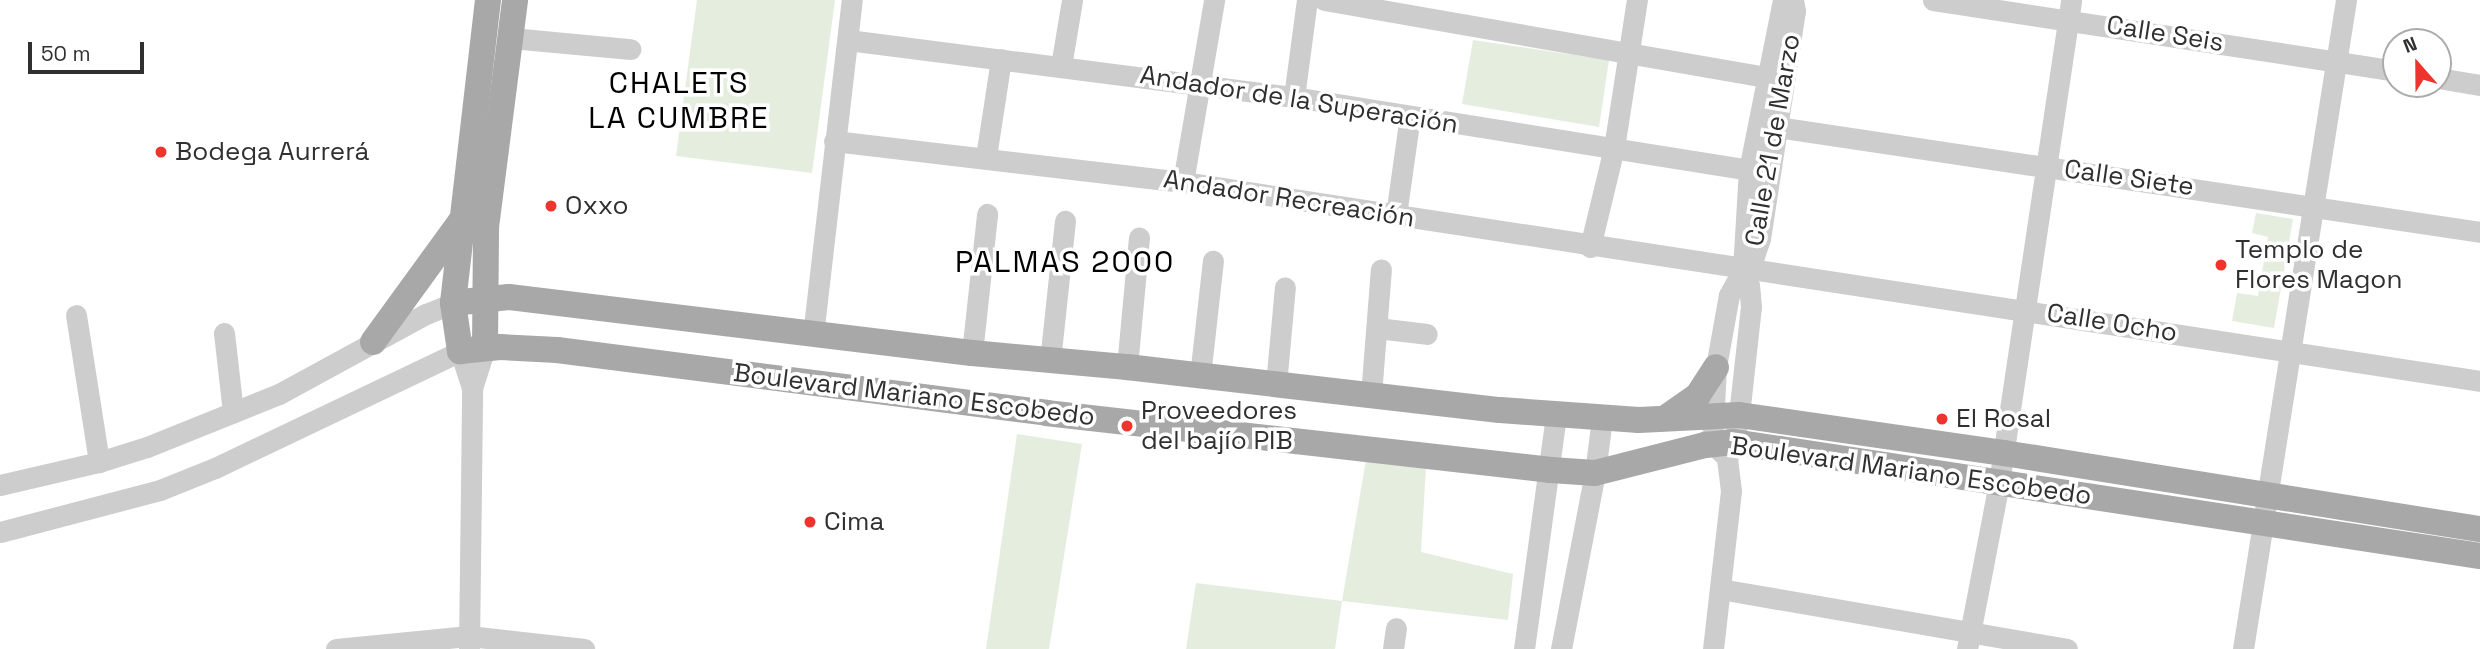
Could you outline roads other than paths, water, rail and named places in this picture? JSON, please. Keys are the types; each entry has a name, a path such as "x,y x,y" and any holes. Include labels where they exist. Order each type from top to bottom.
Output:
{"main road":[{"path":"472,349 453,303 488,0"},
{"path":"472,349 483,298 486,227 515,0"},
{"path":"373,342 462,220"},
{"name":"Boulevard Mariano Escobedo","path":"453,303 483,298 541,301 972,354 1127,367 1556,414 1663,420 1739,415 2004,453 2480,529"},
{"name":"Boulevard Mariano Escobedo","path":"472,349 557,350 1046,413 1551,470 1595,473 1725,448 1999,483 2480,556"},
{"path":"1663,420 1698,395 1716,367"}],"street":[{"path":"813,335 852,0"},
{"path":"1061,66 1072,0"},
{"path":"1183,182 1214,0"},
{"path":"1294,97 1307,0"},
{"path":"1324,0 1428,9 1766,77"},
{"path":"1590,247 1614,148 1637,0"},
{"path":"1713,649 1731,508 1725,448 1713,415 1716,367 1729,295 1743,270 1749,170 1783,0"},
{"name":"Calle 21 de Marzo","path":"1725,448 1739,415 1751,307 1749,286 1743,270 1754,256 1760,239 1794,11 1793,0"},
{"name":"Calle Seis","path":"1933,0 2069,9 2382,69"},
{"path":"2243,649 2346,0"},
{"path":"1968,641 2004,453 2069,9"},
{"path":"511,38 630,49"},
{"name":"Andador de la Superación","path":"848,40 1294,97 1749,170"},
{"path":"986,157 1001,59"},
{"path":"2452,80 2480,85"},
{"path":"1395,215 1410,116"},
{"name":"Calle Siete","path":"1777,127 2480,232"},
{"name":"Andador Recreación","path":"834,141 1183,182 1743,270"},
{"path":"972,354 987,214"},
{"path":"1050,361 1065,221"},
{"path":"1127,367 1139,238"},
{"path":"1200,376 1213,261"},
{"path":"1371,395 1381,269"},
{"name":"Calle Ocho","path":"1743,270 2026,309 2480,381"},
{"path":"1276,385 1285,287"},
{"name":"Boulevard Mariano Escobedo","path":"0,485 99,462 279,394 373,342 453,303"},
{"path":"76,315 99,462"},
{"path":"1377,328 1427,334"},
{"path":"224,333 233,412"},
{"path":"469,642 472,349"},
{"name":"Boulevard Mariano Escobedo","path":"0,532 160,490 215,468 472,349"},
{"path":"1524,649 1551,470 1556,414"},
{"path":"1561,649 1595,473 1602,418"},
{"path":"1720,589 1968,641 2067,649"},
{"path":"336,649 469,642 583,649"}],"place":[{"name":"Bodega Aurrerá","path":"161,152"},
{"name":"Oxxo","path":"551,206"},
{"name":"Templo de Flores Magon","path":"2221,265"},
{"name":"El Rosal","path":"1942,419"},
{"name":"Proveedores del bajío PIB","path":"1127,426"},
{"name":"Cima","path":"810,522"}],"district":[{"name":"CHALETS LA CUMBRE","path":"679,100"},
{"name":"PALMAS 2000","path":"1065,262"}]}
